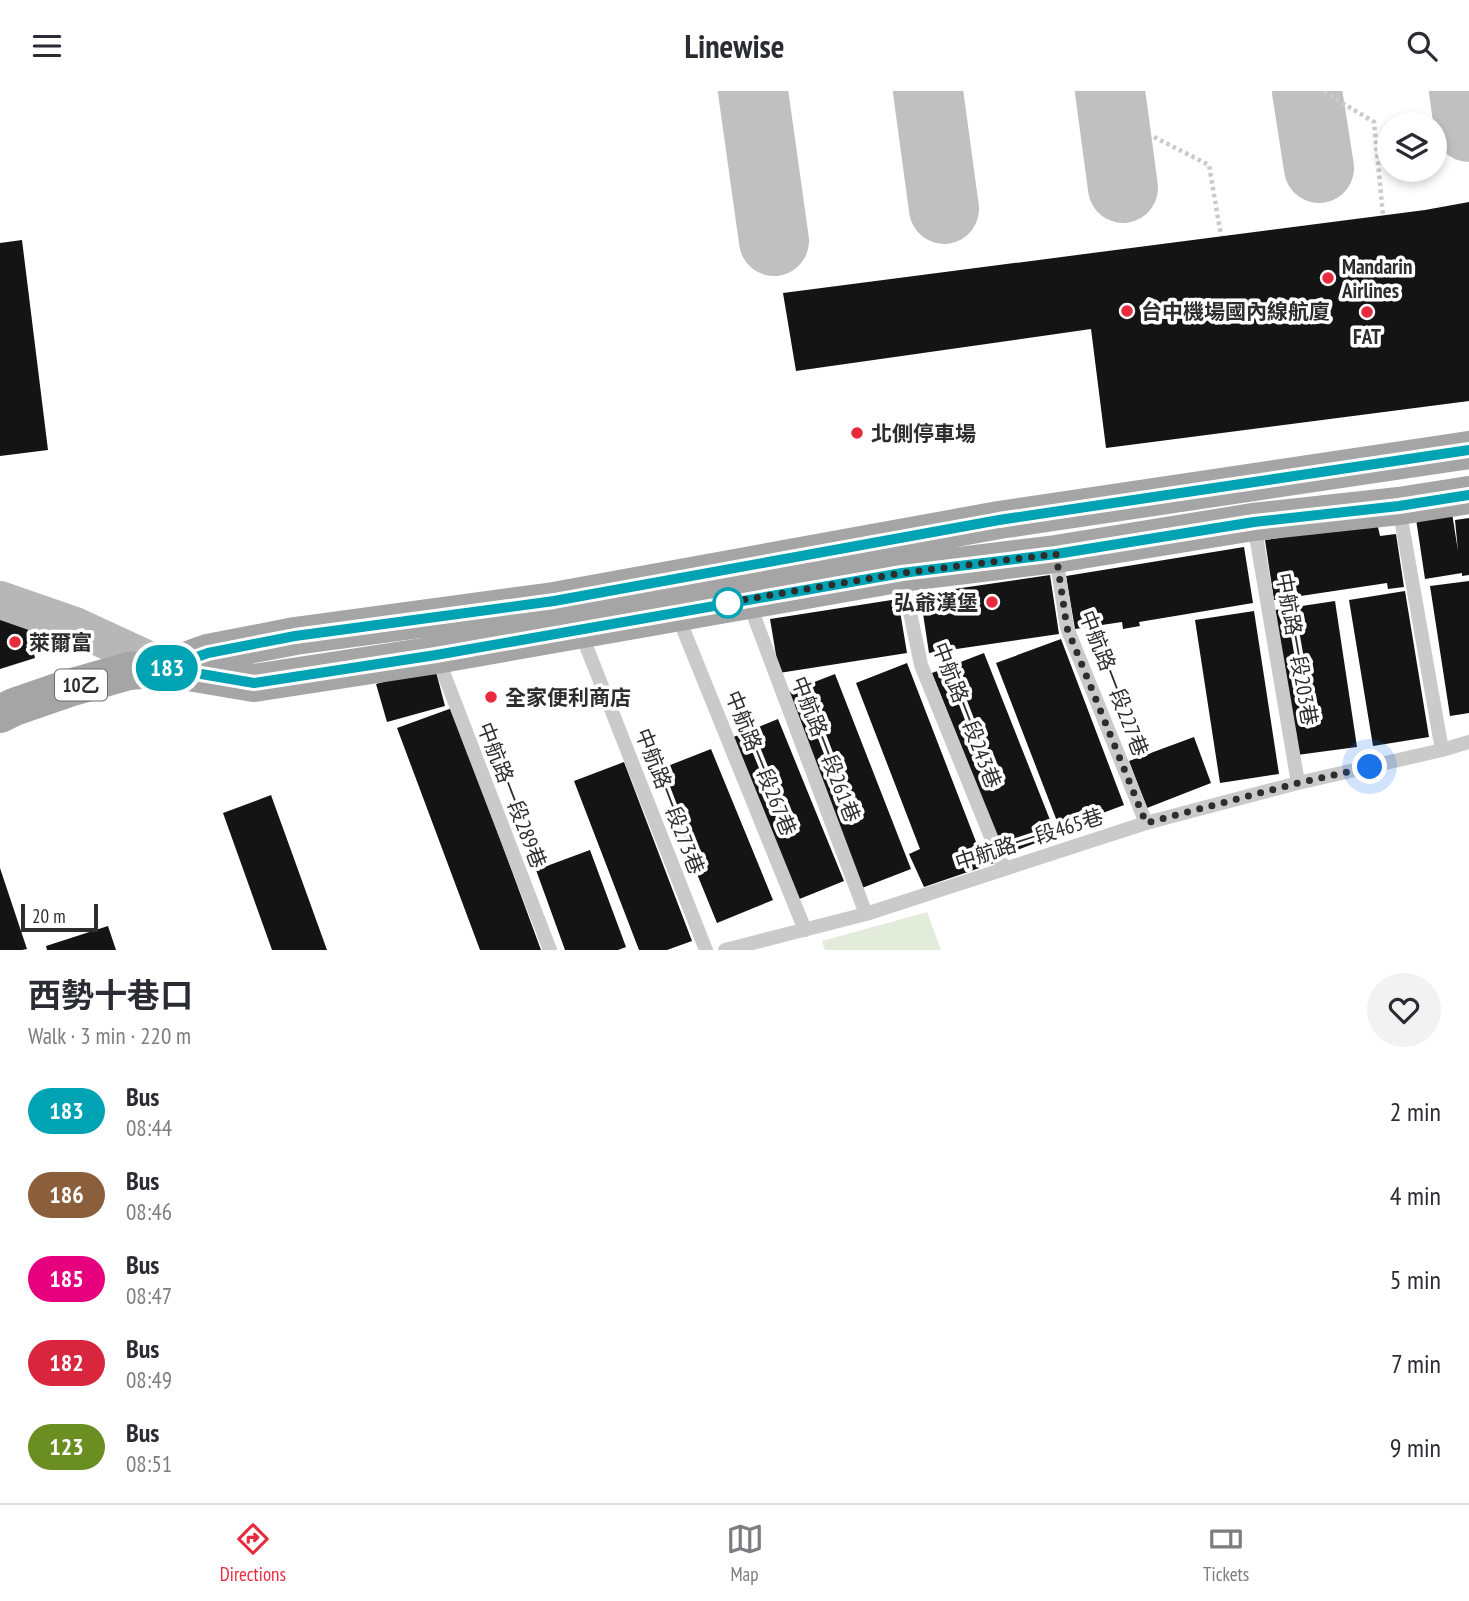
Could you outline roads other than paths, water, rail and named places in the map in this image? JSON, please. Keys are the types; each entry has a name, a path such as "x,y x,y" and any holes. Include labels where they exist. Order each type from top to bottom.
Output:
{"main road":[{"name":"10乙","path":"0,714 69,688 117,675 166,668 208,653 295,636 554,601 999,520 1469,450"},
{"name":"10乙","path":"166,668 254,683 436,655 902,573 1056,554 1254,522 1399,506 1469,495"},
{"path":"999,520 1003,561"}],"street":[{"path":"0,600 75,626 166,668"}],"lane":[{"path":"1399,506 1442,750"},
{"name":"中航路一段203巷","path":"1254,522 1298,783"},
{"name":"中航路一段227巷","path":"1056,554 1067,628 1146,823"},
{"name":"中航路一段243巷","path":"902,573 921,665 1004,869"},
{"name":"中航路一段261巷","path":"748,599 866,914"},
{"name":"中航路一段267巷","path":"677,613 806,930"},
{"name":"中航路一段273巷","path":"579,628 706,950"},
{"name":"中航路一段289巷","path":"436,655 550,950"},
{"name":"中航路一段465巷","path":"724,950 866,914 1146,823 1469,742"}],"place":[{"name":"Mandarin Airlines","path":"1328,278"},
{"name":"台中機場國內線航廈","path":"1127,311"},
{"name":"FAT","path":"1367,312"},
{"name":"北側停車場","path":"857,433"},
{"name":"弘爺漢堡","path":"992,602"},
{"name":"萊爾富","path":"15,642"},
{"name":"全家便利商店","path":"491,697"}]}
